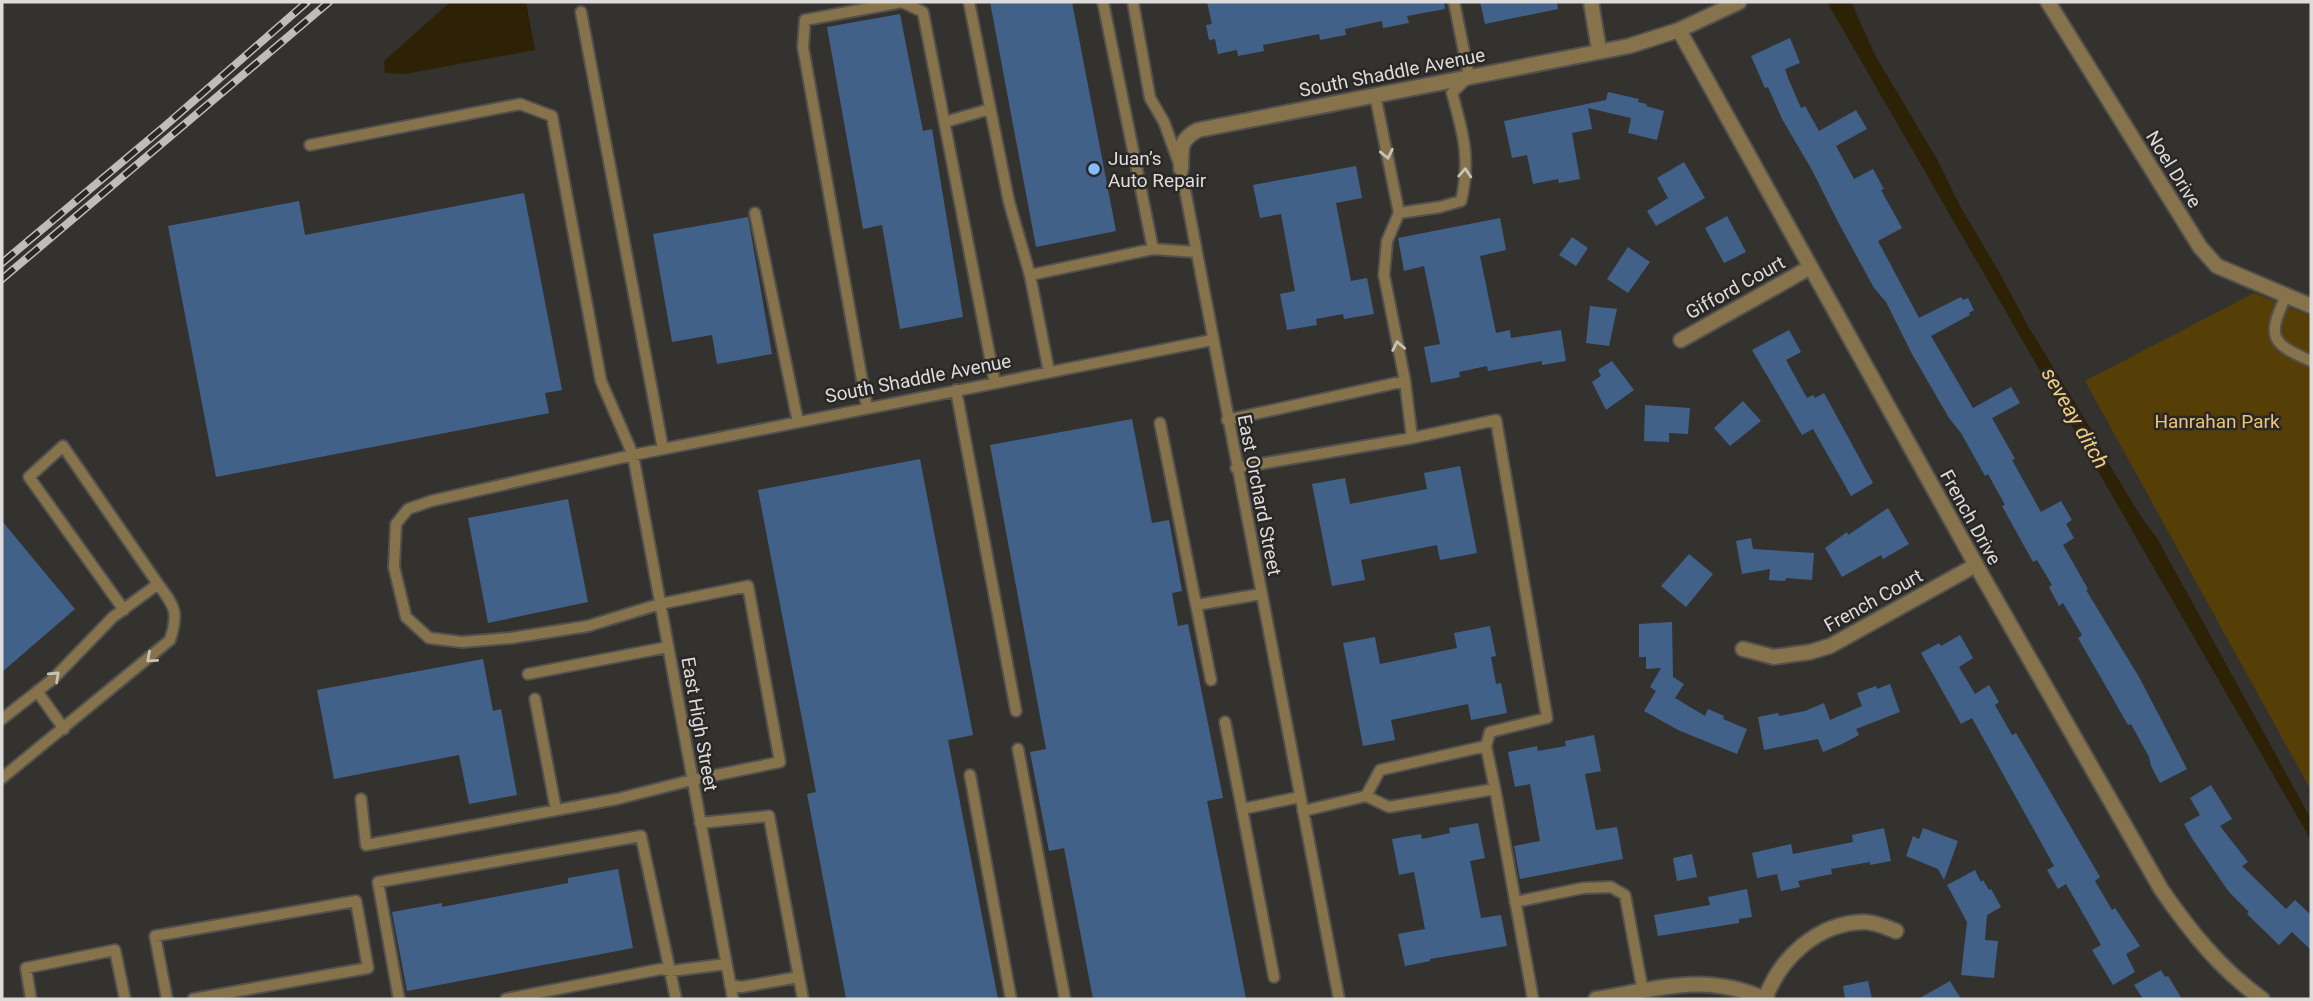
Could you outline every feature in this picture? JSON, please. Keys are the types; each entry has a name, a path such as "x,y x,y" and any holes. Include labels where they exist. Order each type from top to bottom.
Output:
{"street":[{"path":"1591,2 1600,50"},
{"name":"South Shaddle Avenue","path":"1181,169 1182,142 1186,136 1198,130 1629,46 1679,30 1739,2"},
{"name":"Noel Drive","path":"2048,2 2192,235 2211,261 2311,306"},
{"name":"French Drive","path":"1679,30 1809,268 2161,889 2189,929 2217,962 2262,999"},
{"name":"Gifford Court","path":"1681,340 1809,268"},
{"name":"French Court","path":"1742,649 1774,657 1830,646 1976,565"},
{"path":"1596,999 1695,983 1744,989 1765,999 1771,984 1790,956 1811,939 1835,927 1863,922 1896,931"}],"lane":[{"path":"867,408 803,47 805,20 902,2 923,12 995,383"},
{"path":"969,2 1009,202 1030,275 1049,372"},
{"path":"1103,2 1153,248"},
{"name":"East Orchard Street","path":"1133,2 1150,98 1164,122 1181,169 1339,999"},
{"path":"1399,214 1461,201 1467,177 1466,147 1452,93 1469,76 1454,2"},
{"path":"581,12 663,449"},
{"path":"1374,95 1399,214 1387,241 1384,275 1405,381 1412,438"},
{"name":"East High Street","path":"310,145 520,104 552,116 601,381 632,455 733,999"},
{"path":"945,122 990,109"},
{"path":"755,213 798,422"},
{"path":"1030,275 1153,248 1196,252"},
{"path":"2286,296 2273,327 2276,337 2286,349 2311,361"},
{"name":"South Shaddle Avenue","path":"692,780 780,762 748,586 660,604 589,626 511,638 462,642 429,638 406,617 394,567 396,524 408,509 432,501 632,455 1212,340"},
{"path":"1227,420 1405,381"},
{"path":"956,390 1016,711"},
{"path":"1236,468 1412,438 1496,420 1547,718 1490,732 1486,746 1533,999"},
{"path":"1160,423 1211,680"},
{"path":"2,778 170,640 177,619 158,584 63,446 29,477 124,610"},
{"path":"2,719 53,679 113,617 158,584"},
{"path":"1196,605 1261,594"},
{"path":"528,674 668,647"},
{"path":"37,691 64,729"},
{"path":"535,699 556,810"},
{"path":"1225,722 1273,977"},
{"path":"1366,796 1380,769 1486,746"},
{"path":"1018,749 1065,999"},
{"path":"970,775 1011,999"},
{"path":"361,799 366,845 617,799 692,780"},
{"path":"1303,811 1366,796 1389,807 1494,789"},
{"path":"1242,809 1300,797"},
{"path":"700,823 769,816 803,999"},
{"path":"399,999 378,882 641,836 676,999"},
{"path":"1515,902 1583,888 1611,887 1625,895 1640,994"},
{"path":"167,999 155,936 356,901 368,968 193,999"},
{"path":"31,999 26,968 115,950 125,999"},
{"path":"506,999 661,969 671,971 726,964"},
{"path":"730,985 741,987 799,978"}],"green space":[{"name":"Hanrahan Park","path":"2254,293 2311,316 2311,790 2085,381"}],"water":[{"path":"450,2 526,2 535,50 405,74 385,73 384,61"},
{"name":"seveay ditch","path":"1827,2 1851,2 1875,55 1938,161 1960,206 2028,326 2140,515 2157,538 2311,819 2311,840"}],"building":[{"path":"990,2 1072,2 1116,231 1036,247"},
{"path":"1207,2 1444,2 1445,9 1407,16 1409,23 1383,28 1382,21 1345,29 1346,35 1320,40 1319,34 1263,45 1264,51 1238,56 1237,50 1218,54 1215,39 1209,40 1206,25 1212,24"},
{"path":"1480,2 1557,2 1558,9 1485,24"},
{"path":"900,14 923,131 932,129 963,317 900,329 882,225 863,229 827,27"},
{"path":"1790,38 1800,63 1785,69 1801,108 1805,106 1819,131 1856,110 1867,129 1836,146 1854,179 1873,169 1884,189 1881,190 1902,228 1878,241 1919,318 1961,297 1963,300 1968,298 1974,310 1970,315 1931,336 1973,408 2011,387 2020,403 1992,418 2041,512 2061,501 2072,520 2066,524 2074,538 2063,545 2088,589 2086,590 2139,677 2187,769 2160,783 2131,724 2128,725 2078,638 2082,635 2063,603 2059,606 2049,587 2052,585 2037,560 2033,562 2002,506 2005,505 1988,474 1985,476 1961,433 1949,418 1886,302 1874,288 1782,119 1768,87 1765,88 1751,56"},
{"path":"1608,92 1639,99 1638,102 1647,104 1646,106 1664,111 1657,140 1628,133 1631,118 1588,108 1592,129 1572,133 1580,179 1559,183 1558,179 1533,184 1527,155 1512,158 1504,121 1606,100"},
{"path":"1684,162 1705,198 1656,226 1647,211 1668,198 1657,178"},
{"path":"1356,166 1362,198 1336,203 1351,281 1367,278 1374,314 1344,319 1343,314 1316,319 1317,325 1287,330 1280,294 1295,291 1281,214 1260,218 1253,185"},
{"path":"524,193 562,390 545,393 549,413 216,477 168,226 299,201 305,235"},
{"path":"1727,216 1746,252 1724,263 1705,228"},
{"path":"748,217 772,354 717,364 712,335 672,342 653,234"},
{"path":"1500,218 1506,250 1480,256 1496,333 1510,330 1511,338 1561,330 1566,361 1542,365 1542,361 1488,371 1487,366 1459,372 1460,377 1431,383 1424,347 1440,344 1424,266 1404,271 1398,238"},
{"path":"1572,237 1588,248 1576,266 1559,255"},
{"path":"1628,247 1650,262 1628,293 1607,279"},
{"path":"1590,306 1617,309 1609,346 1586,343"},
{"path":"1789,330 1801,352 1786,360 1807,398 1813,395 1815,398 1824,393 1873,483 1851,496 1813,429 1802,435 1752,350"},
{"path":"1612,361 1634,390 1606,410 1592,382 1601,376 1598,370"},
{"path":"1743,401 1761,421 1730,446 1714,428"},
{"path":"1645,405 1690,408 1688,434 1669,433 1669,442 1644,441"},
{"path":"1132,419 1152,523 1169,520 1182,591 1172,593 1178,626 1188,624 1223,798 1207,801 1246,999 1093,999 1064,848 1049,851 1030,752 1046,749 990,445"},
{"path":"920,459 973,735 948,740 998,999 846,999 807,794 816,792 758,490"},
{"path":"1460,466 1477,553 1440,560 1437,545 1361,560 1365,580 1332,586 1312,484 1345,478 1350,504 1427,489 1424,473"},
{"path":"568,499 588,602 488,623 468,518"},
{"path":"1888,508 1909,544 1883,559 1881,555 1842,577 1825,548"},
{"path":"2,521 75,609 2,672"},
{"path":"1751,538 1753,549 1814,553 1812,580 1769,580 1770,569 1742,574 1736,541"},
{"path":"1689,554 1713,574 1686,607 1661,586"},
{"path":"1672,622 1673,677 1684,684 1675,698 1705,716 1708,709 1747,729 1737,754 1678,730 1644,711 1656,691 1650,687 1661,668 1646,669 1646,657 1639,657 1639,624"},
{"path":"1490,626 1496,656 1491,657 1496,684 1501,683 1507,713 1471,720 1468,704 1391,720 1395,740 1363,746 1343,643 1375,637 1380,664 1457,648 1454,633"},
{"path":"1960,635 1973,658 1959,667 1975,694 1989,685 1999,702 1995,705 2012,735 2016,733 2100,877 2095,881 2112,910 2115,908 2140,946 2126,954 2135,972 2113,985 2092,950 2101,945 2066,884 2058,889 2047,870 2054,866 1972,718 1961,724 1921,653"},
{"path":"483,659 493,711 501,709 517,795 469,804 459,755 334,779 317,690"},
{"path":"1890,684 1900,712 1856,729 1859,735 1842,744 1823,752 1818,739 1764,750 1758,717 1805,711 1824,703 1830,720 1862,706 1857,693"},
{"path":"1594,735 1601,771 1585,774 1596,830 1617,827 1623,859 1520,879 1514,846 1540,841 1530,784 1515,787 1508,752 1537,746 1538,751 1566,746 1565,741"},
{"path":"2211,785 2232,819 2220,826 2248,862 2242,866 2286,909 2295,900 2311,915 2311,950 2292,932 2279,945 2247,914 2249,912 2229,892 2193,840 2184,824 2200,815 2190,798"},
{"path":"1478,823 1485,858 1470,861 1481,918 1501,915 1507,946 1405,966 1398,934 1425,929 1414,872 1399,875 1392,839 1421,834 1422,839 1450,833 1449,828"},
{"path":"1884,828 1891,861 1831,869 1832,874 1798,881 1800,887 1781,891 1777,874 1757,878 1752,853 1791,844 1793,854 1853,842 1852,835"},
{"path":"1923,828 1958,841 1944,880 1938,869 1906,856 1913,836 1919,839"},
{"path":"1692,854 1697,877 1677,881 1673,858"},
{"path":"618,869 633,948 407,991 392,912 442,903 442,907 568,883 568,878"},
{"path":"1975,870 1981,882 1983,880 1989,890 1991,889 2001,907 1987,915 1985,940 1998,941 1994,978 1961,975 1967,922 1947,885"},
{"path":"1747,889 1752,917 1739,919 1739,923 1658,936 1654,915 1710,905 1708,897"},
{"path":"2161,970 2165,977 2168,976 2182,999 2143,999 2134,985"},
{"path":"1868,981 1872,999 1845,999 1843,986"},
{"path":"1950,981 1961,999 1918,999"}],"railway":[{"path":"2,263 307,2"},
{"path":"2,279 329,2"}],"place":[{"name":"Juan’s Auto Repair","path":"1094,169"}]}
